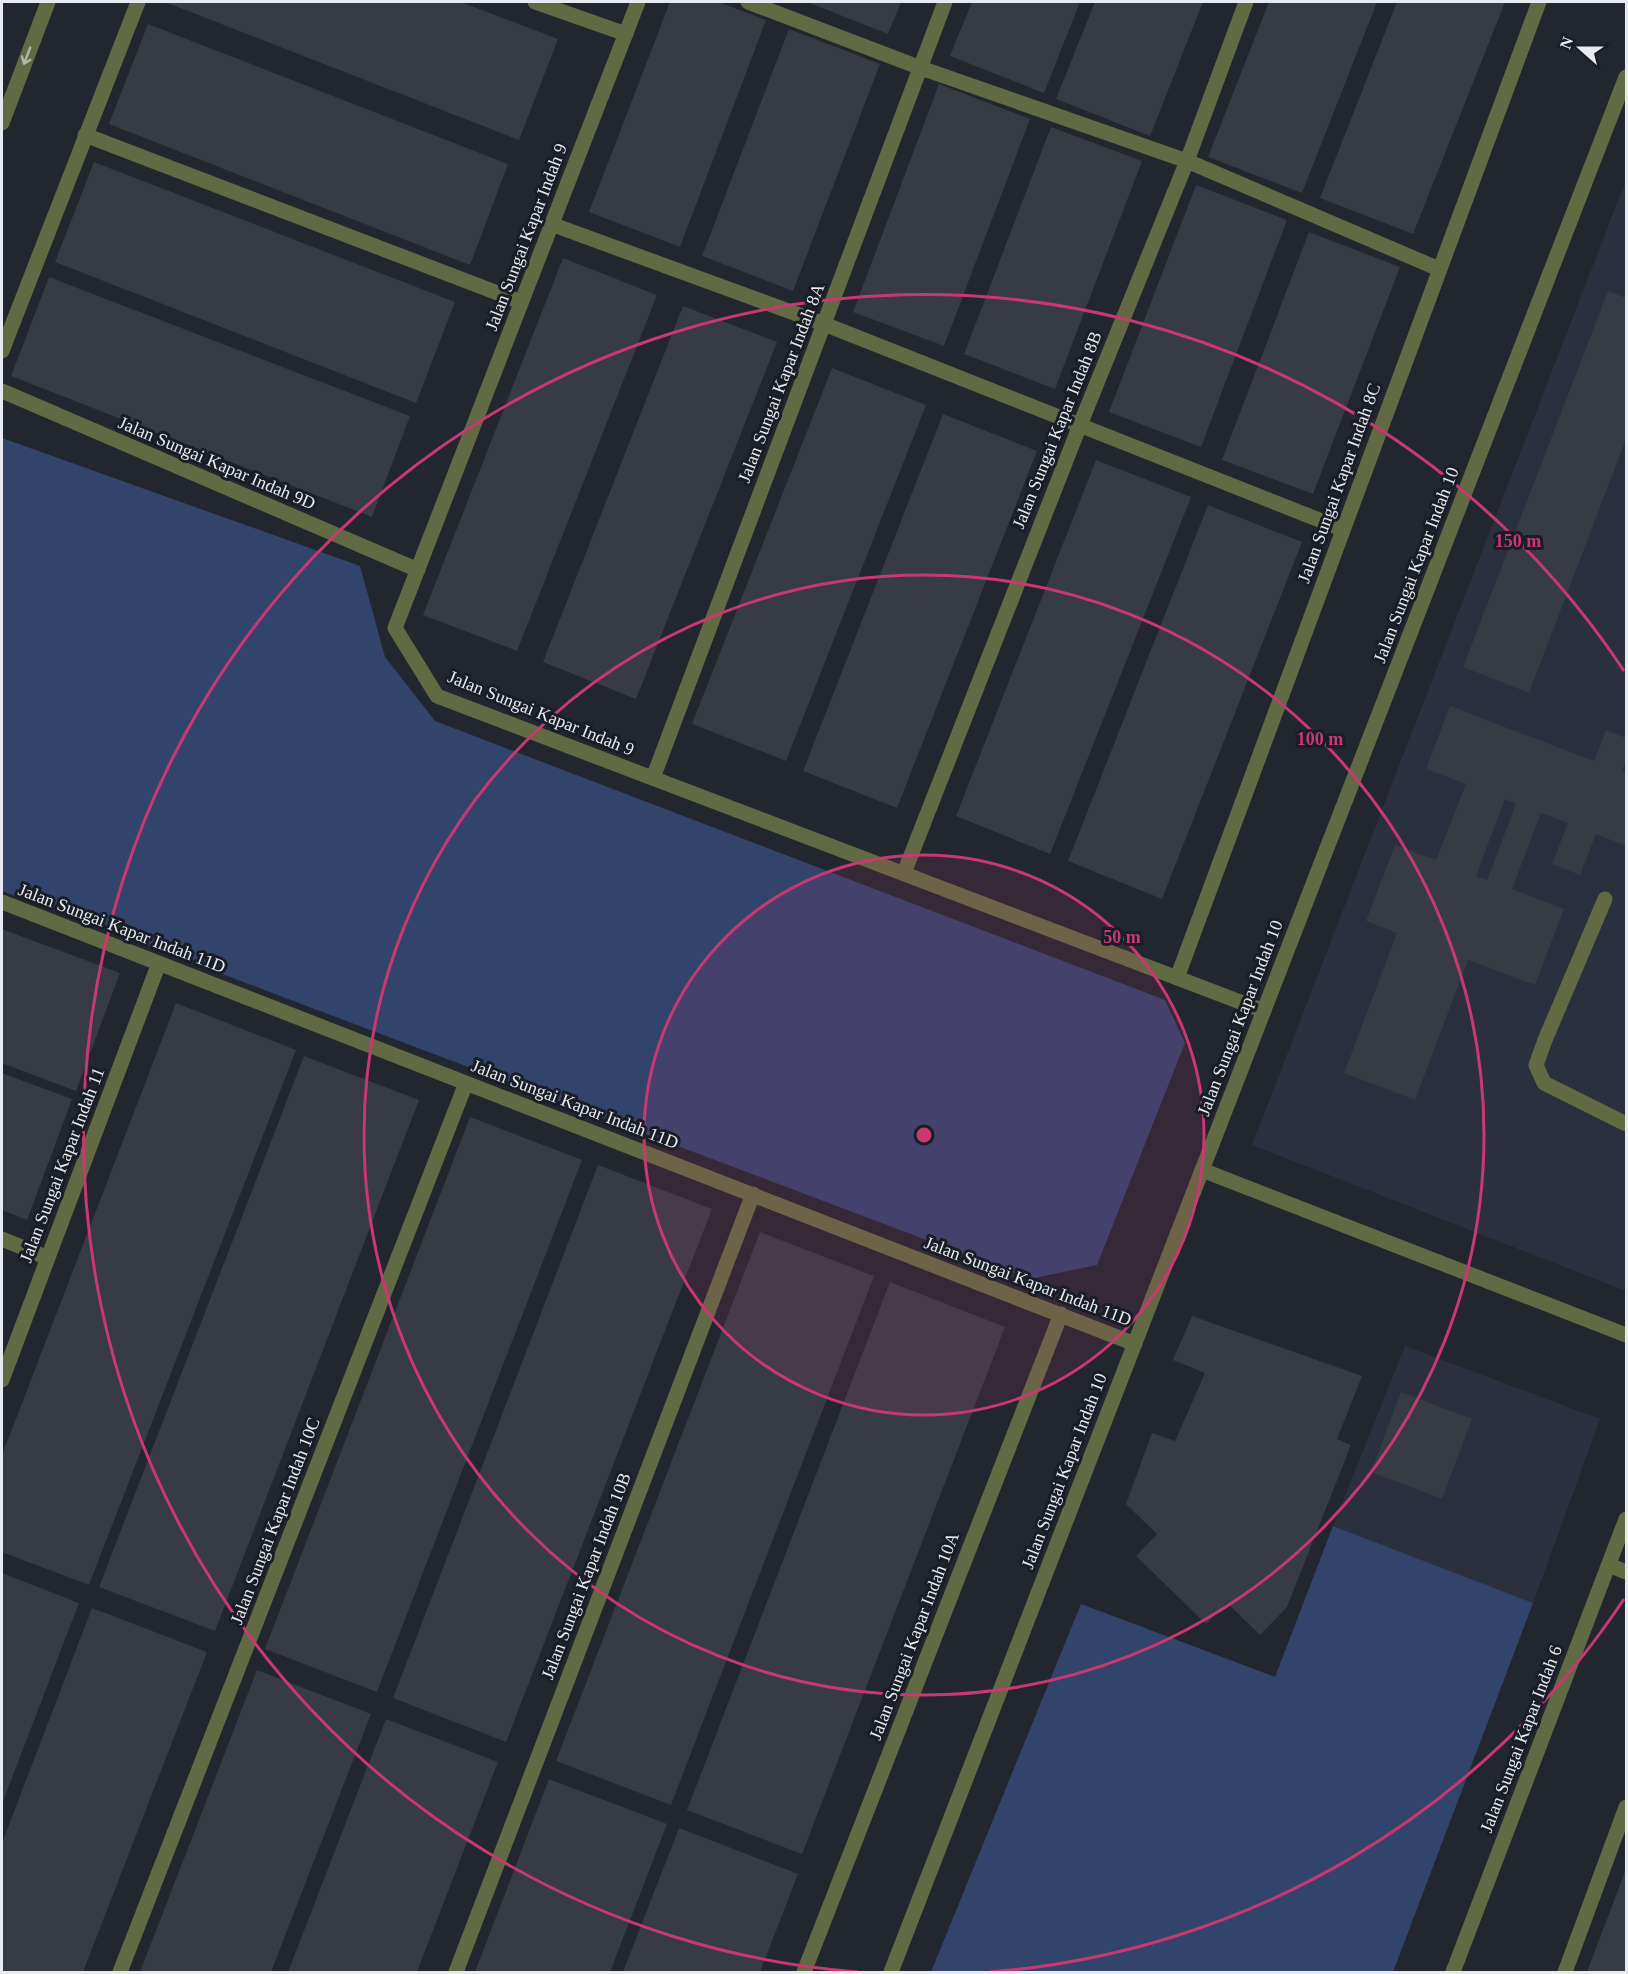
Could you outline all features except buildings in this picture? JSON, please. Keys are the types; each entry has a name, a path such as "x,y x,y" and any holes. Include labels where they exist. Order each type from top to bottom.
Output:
{"street":[{"path":"2,123 48,2"},
{"path":"2,351 138,2"},
{"path":"535,2 626,34"},
{"name":"Jalan Sungai Kapar Indah 9","path":"638,2 395,628 437,696 1264,1011"},
{"path":"748,2 921,68 1187,161 1439,269"},
{"name":"Jalan Sungai Kapar Indah 8A","path":"653,778 945,2"},
{"name":"Jalan Sungai Kapar Indah 8B","path":"904,873 1080,425 1187,161 1246,2"},
{"name":"Jalan Sungai Kapar Indah 8C","path":"1176,978 1539,2"},
{"name":"Jalan Sungai Kapar Indah 10","path":"891,1972 1626,77"},
{"path":"85,135 522,302"},
{"path":"551,224 824,324 1342,530"},
{"name":"Jalan Sungai Kapar Indah 9D","path":"2,391 418,570"},
{"path":"1605,899 1536,1065 1544,1083 1626,1124"},
{"name":"Jalan Sungai Kapar Indah 11D","path":"2,902 1135,1344"},
{"name":"Jalan Sungai Kapar Indah 11","path":"2,1380 159,963"},
{"name":"Jalan Sungai Kapar Indah 10C","path":"120,1972 466,1083"},
{"path":"1202,1170 1626,1335"},
{"name":"Jalan Sungai Kapar Indah 10B","path":"456,1972 753,1194"},
{"path":"2,1239 48,1258"},
{"name":"Jalan Sungai Kapar Indah 10A","path":"804,1972 1060,1314"},
{"name":"Jalan Sungai Kapar Indah 6","path":"1453,1972 1626,1519"},
{"path":"1609,1565 1626,1572"},
{"path":"1565,1972 1626,1807"}],"shaded area":[{"path":"1626,180 1626,1291 1252,1145"},
{"path":"2,438 360,566 385,657 435,721 1165,1000 1185,1043 1097,1265 1030,1279 2,891"},
{"path":"1405,1346 1600,1419 1533,1603 1333,1526"},
{"path":"1333,1526 1533,1603 1393,1972 931,1972 1081,1604 1275,1677"}]}
